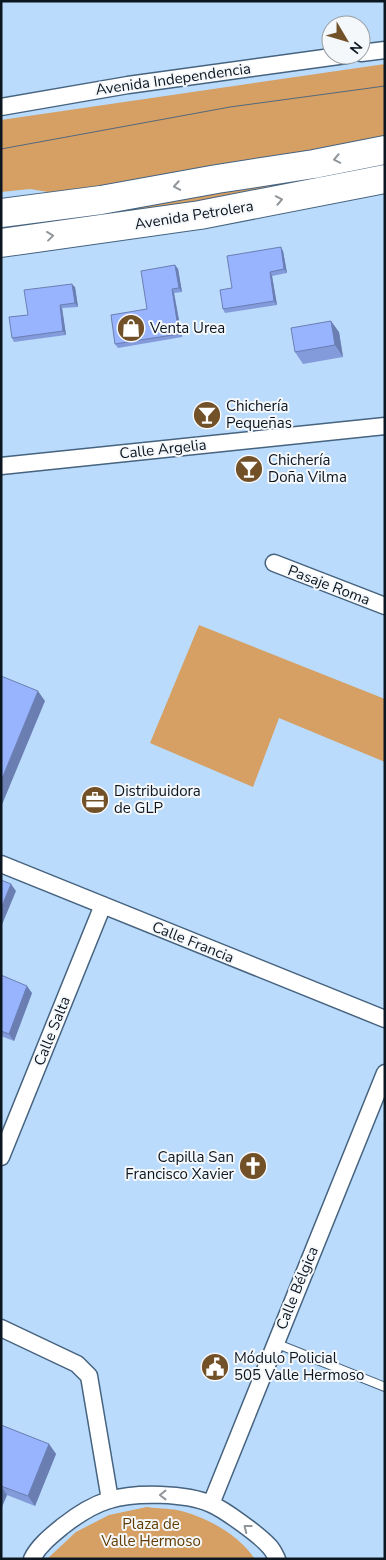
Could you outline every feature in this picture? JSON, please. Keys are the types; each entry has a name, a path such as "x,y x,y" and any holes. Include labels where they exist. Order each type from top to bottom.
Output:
{"highway":[{"name":"Avenida Petrolera","path":"1,213 101,200 217,178 314,164 385,150"},
{"name":"Avenida Petrolera","path":"1,243 200,215 385,179"}],"street":[{"path":"371,52 385,50"},
{"name":"Avenida Independencia","path":"1,107 128,85 321,58"},
{"name":"Calle Argelia","path":"1,466 385,426"},
{"name":"Pasaje Roma","path":"274,563 385,606"},
{"name":"Calle Francia","path":"1,864 385,1019"},
{"name":"Calle Salta","path":"1,1158 103,905"},
{"name":"Calle Bélgica","path":"211,1504 385,1073"},
{"path":"1,1328 77,1364 89,1376 110,1500"},
{"path":"32,1559 34,1554 54,1533 76,1516 110,1500 138,1495 174,1495 211,1504 244,1525 269,1546 278,1559"}],"lane":[{"path":"275,1343 385,1387"}],"green space":[{"path":"385,64 385,136 260,162 60,194 30,189 1,192 1,120"},
{"path":"385,158 385,168 108,217 1,231 1,223"},
{"path":"199,625 385,699 385,762 279,718 253,787 150,743"},
{"name":"Plaza de Valle Hermoso","path":"147,1507 171,1509 205,1519 233,1536 255,1559 47,1559 76,1532 109,1515"}],"building":[{"path":"281,247 284,269 270,272 274,301 223,309 220,290 232,288 227,256"},
{"path":"175,265 179,288 172,289 179,334 115,344 111,315 147,309 141,271"},
{"path":"72,284 75,303 60,305 63,331 12,338 9,317 28,315 24,290"},
{"path":"331,321 335,345 295,352 291,328"},
{"path":"1,676 38,691 1,781"},
{"path":"1,880 11,884 1,908"},
{"path":"1,975 27,986 9,1034 1,1031"},
{"path":"1,1425 49,1444 28,1496 1,1486"}],"tram line":[{"path":"1,149 230,107 385,86"}],"place":[{"name":"Venta Urea","path":"131,328"},
{"name":"Chichería Pequeñas","path":"207,415"},
{"name":"Chichería Doña Vilma","path":"249,469"},
{"name":"Distribuidora de GLP","path":"95,800"},
{"name":"Capilla San Francisco Xavier","path":"253,1166"},
{"name":"Módulo Policial 505 Valle Hermoso","path":"215,1367"}]}
